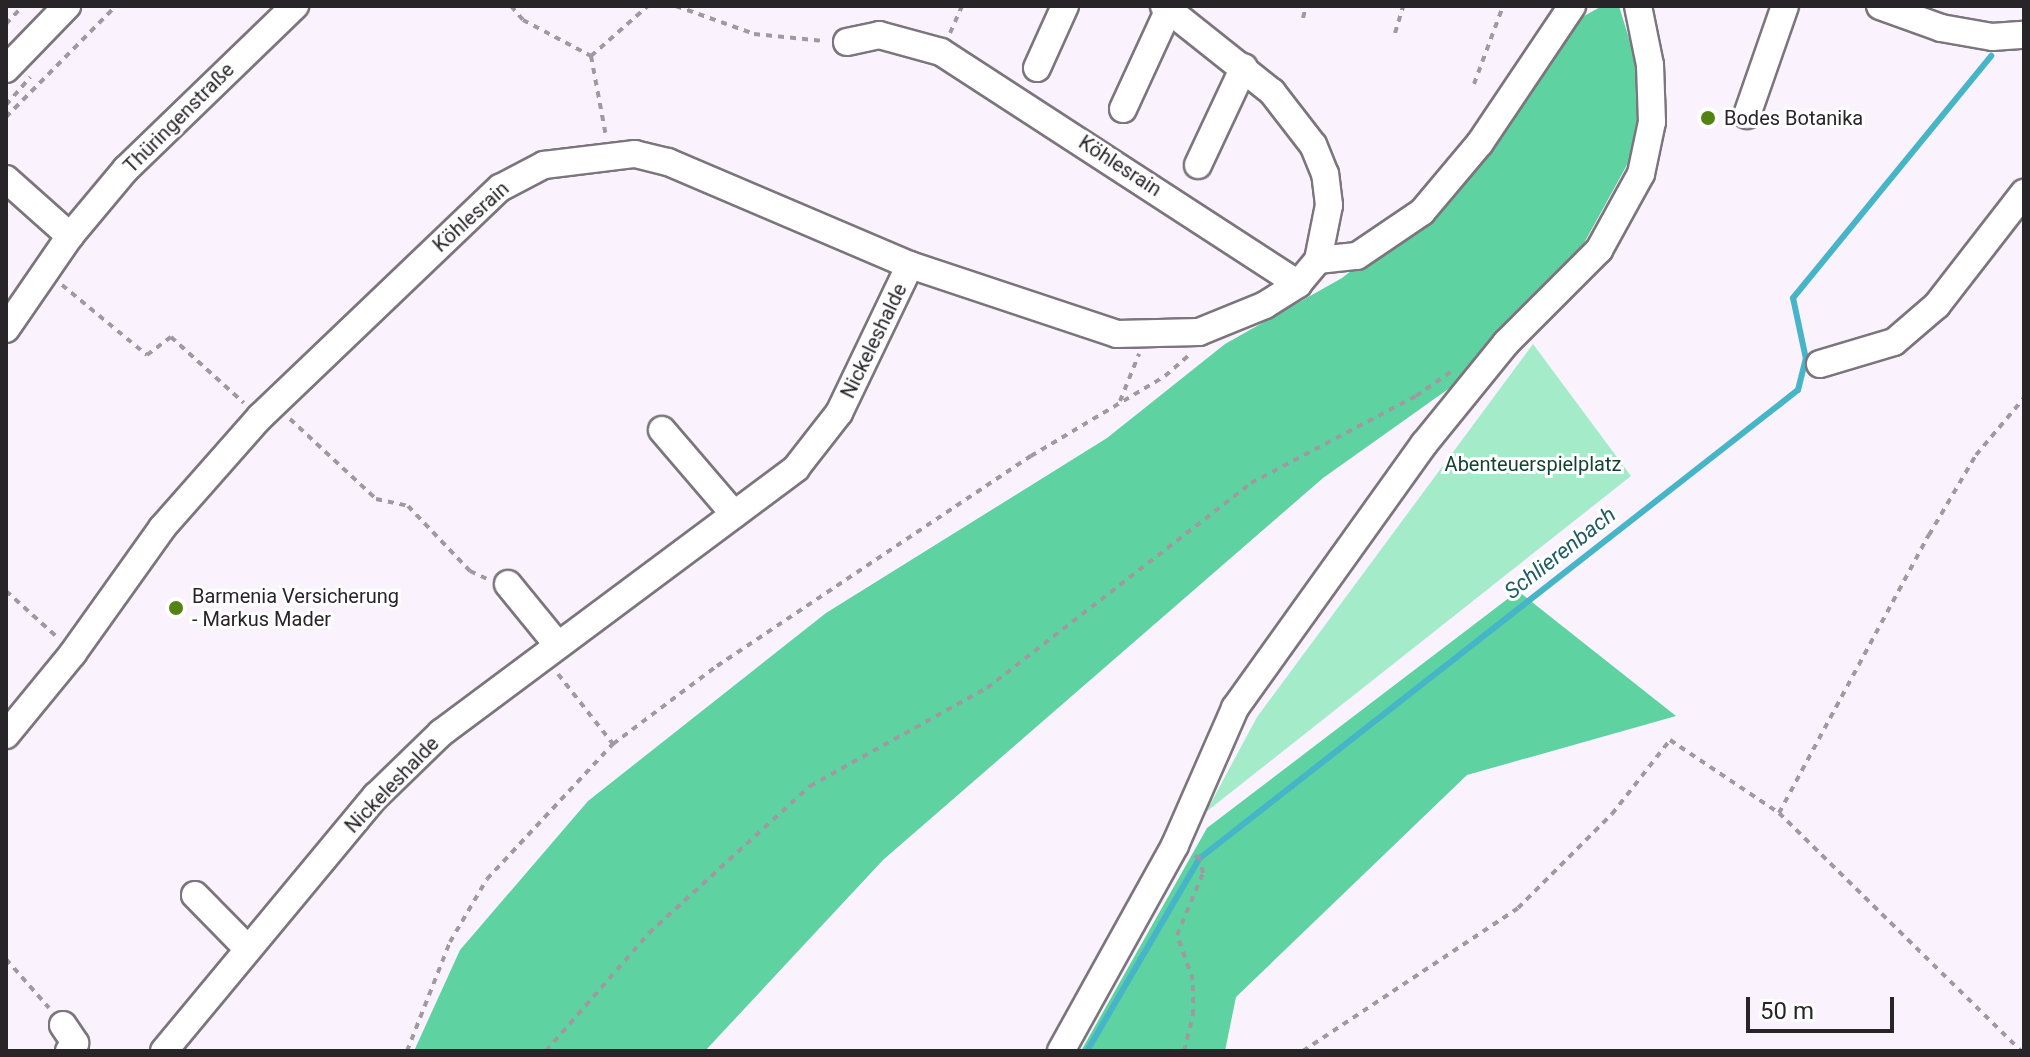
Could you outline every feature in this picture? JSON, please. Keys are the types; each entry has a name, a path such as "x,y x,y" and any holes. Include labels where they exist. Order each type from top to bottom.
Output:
{"street":[{"path":"6,69 67,6"},
{"name":"Thüringenstraße","path":"6,329 70,236 126,169 295,6"},
{"path":"1037,68 1065,6"},
{"path":"1318,260 1357,256 1422,212 1480,143 1572,6"},
{"path":"1061,1051 1175,845 1235,708 1252,682 1424,444 1506,343 1599,250 1641,174 1652,122 1650,65 1638,6"},
{"path":"1747,115 1785,6"},
{"path":"1880,6 1941,28 1992,37 2024,35"},
{"name":"Köhlesrain","path":"6,735 73,653 162,528 267,410 500,188 544,165 578,157 635,154 668,162 910,265 1072,322 1145,336 1199,332 1226,324 1298,284 1318,260 1329,205 1325,174 1294,117 1244,67 1167,7 1123,109"},
{"name":"Köhlesrain","path":"847,42 879,35 941,52 1298,284"},
{"path":"1198,165 1244,67"},
{"path":"6,179 70,236"},
{"path":"1820,364 1894,342 1937,305 2024,193"},
{"name":"Nickeleshalde","path":"164,1051 376,796 441,733 796,468 826,431 910,265"},
{"path":"662,430 734,514"},
{"path":"508,584 551,650"},
{"path":"195,895 247,948"},
{"path":"63,1025 75,1043 69,1051"}],"path":[{"path":"6,24 23,6"},
{"path":"6,117 116,6"},
{"path":"511,6 523,20 591,56"},
{"path":"591,56 648,6"},
{"path":"676,6 754,34 847,42"},
{"path":"952,28 962,6"},
{"path":"1303,18 1306,6"},
{"path":"1395,33 1403,6"},
{"path":"1474,84 1503,6"},
{"path":"591,56 606,134"},
{"path":"45,271 147,355 171,337 376,499 408,506 470,571 508,584"},
{"path":"407,1051 450,942 487,879 613,744 742,649 1190,357 1199,332"},
{"path":"1119,403 1145,336"},
{"path":"546,1051 649,933 810,786 987,688 1251,483 1416,396 1463,363"},
{"path":"1779,813 1929,535 1976,455 2024,398"},
{"path":"6,591 73,653"},
{"path":"551,650 613,744"},
{"path":"1303,1051 1518,908 1612,814 1670,740 1779,813 2021,1051"},
{"path":"1175,845 1200,858 1203,873 1177,935 1193,980 1193,1015 1184,1051"},
{"path":"6,959 63,1025"}],"green space":[{"path":"1602,6 1619,6 1642,81 1639,143 1583,245 1468,375 1323,478 883,860 705,1051 414,1051 460,950 588,801 826,613 1107,438 1225,344 1342,278 1433,207 1568,25"},
{"name":"Abenteuerspielplatz","path":"1533,344 1631,476 1206,812 1257,717"},
{"path":"1518,591 1676,716 1467,775 1236,997 1225,1051 1081,1051 1207,828"}],"waterway":[{"name":"Schlierenbach","path":"1087,1051 1200,858 1798,390 1806,359 1793,298 1991,56"}],"place":[{"name":"Bodes Botanika","path":"1708,118"},
{"name":"Barmenia Versicherung - Markus Mader","path":"176,608"}]}
